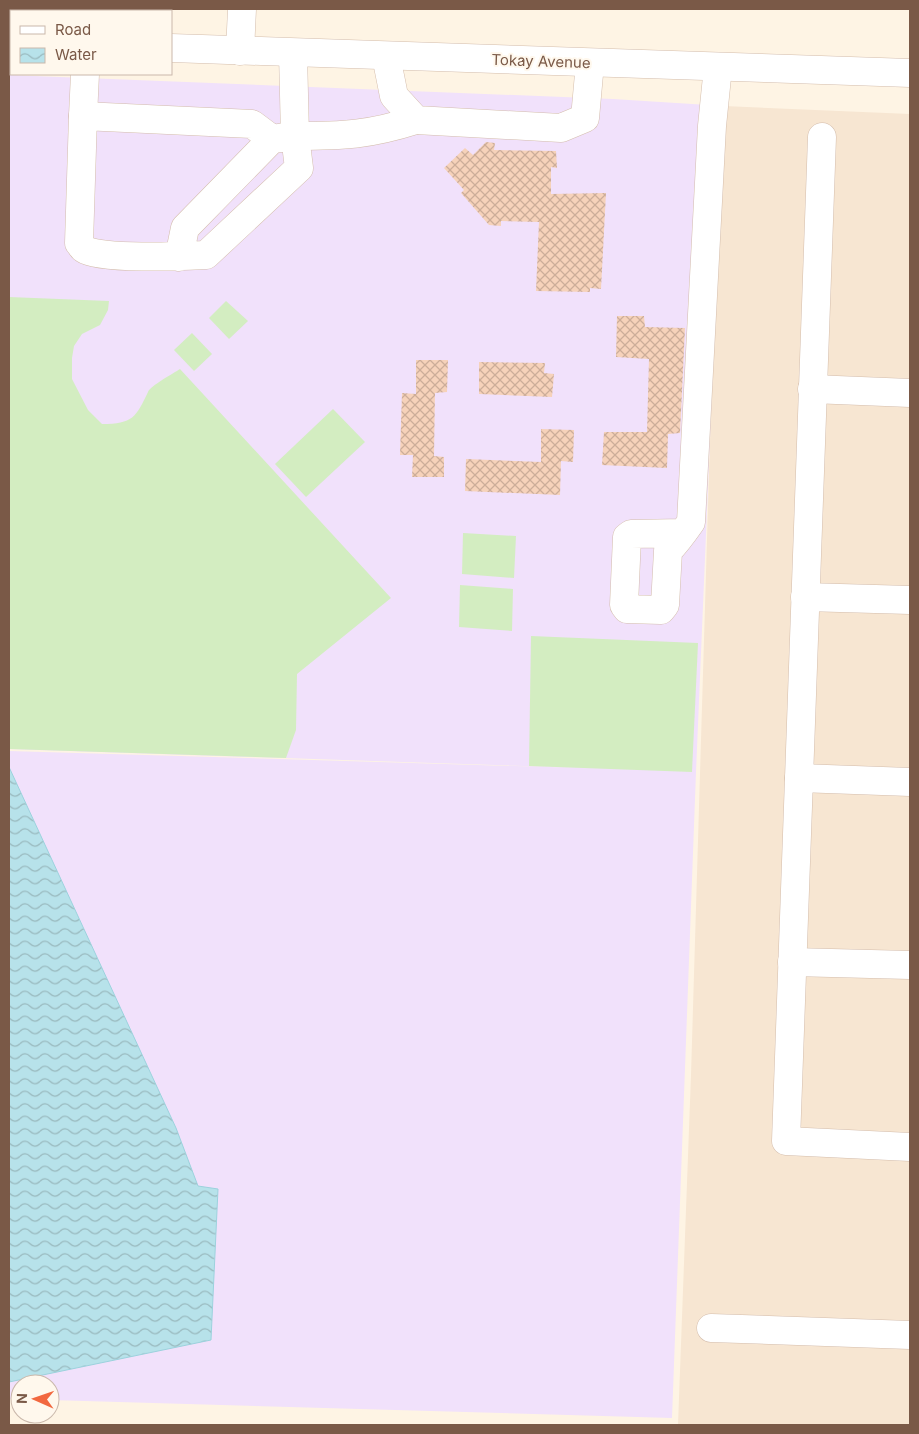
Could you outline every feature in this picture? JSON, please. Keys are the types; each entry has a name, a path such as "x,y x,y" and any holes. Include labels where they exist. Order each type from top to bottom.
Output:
{"street":[{"path":"240,51 242,9"},
{"name":"Tokay Avenue","path":"172,48 910,73"},
{"path":"85,75 80,243 85,250 99,254 179,257 206,255 298,168 283,137 293,53"},
{"path":"386,56 394,96 416,120"},
{"path":"83,116 252,124 283,137 349,136 379,131 416,120 561,128 585,118 590,63"},
{"path":"683,532 690,522 694,489 712,126 718,67"},
{"path":"179,257 185,228 283,137"},
{"path":"822,137 786,1141 910,1147"},
{"path":"812,389 910,393"},
{"path":"805,598 910,600"},
{"path":"799,778 910,782"},
{"path":"792,962 910,965"},
{"path":"711,1328 910,1335"}],"shaded area":[{"path":"9,75 613,99 724,106 696,772 672,1418 60,1400 60,1374 10,1374 9,1399 9,751 614,769 9,749"},
{"path":"724,106 910,114 910,1425 678,1425 691,1075 710,439"}],"green space":[{"path":"9,297 109,301 108,310 100,325 82,334 74,346 72,379 88,410 102,424 121,423 136,413 150,389 180,369 391,598 297,674 296,730 286,758 9,749"},
{"path":"226,301 248,321 229,339 209,318"},
{"path":"192,333 212,354 194,371 174,350"},
{"path":"333,409 365,442 306,497 275,464"},
{"path":"463,533 516,536 514,578 462,574"},
{"path":"460,585 513,589 512,631 459,627"},
{"path":"531,636 698,643 692,772 529,766"}],"water":[{"path":"9,767 176,1128 198,1186 218,1189 211,1340 47,1374 10,1374 9,1382"}],"building":[{"path":"486,142 495,143 494,150 556,151 557,168 551,167 551,194 606,193 601,289 590,288 590,292 536,291 539,222 501,221 501,226 489,225 461,193 464,190 444,168 465,148 473,155"},
{"path":"617,316 644,316 645,327 685,328 680,433 668,434 667,468 602,465 604,432 647,432 649,359 616,357"},
{"path":"416,360 448,360 447,392 435,393 434,456 444,457 444,477 412,477 413,455 400,455 402,393 416,394"},
{"path":"479,362 545,363 544,373 554,374 552,397 479,394"},
{"path":"541,429 574,430 573,462 561,461 560,495 465,491 466,459 541,462"}]}
